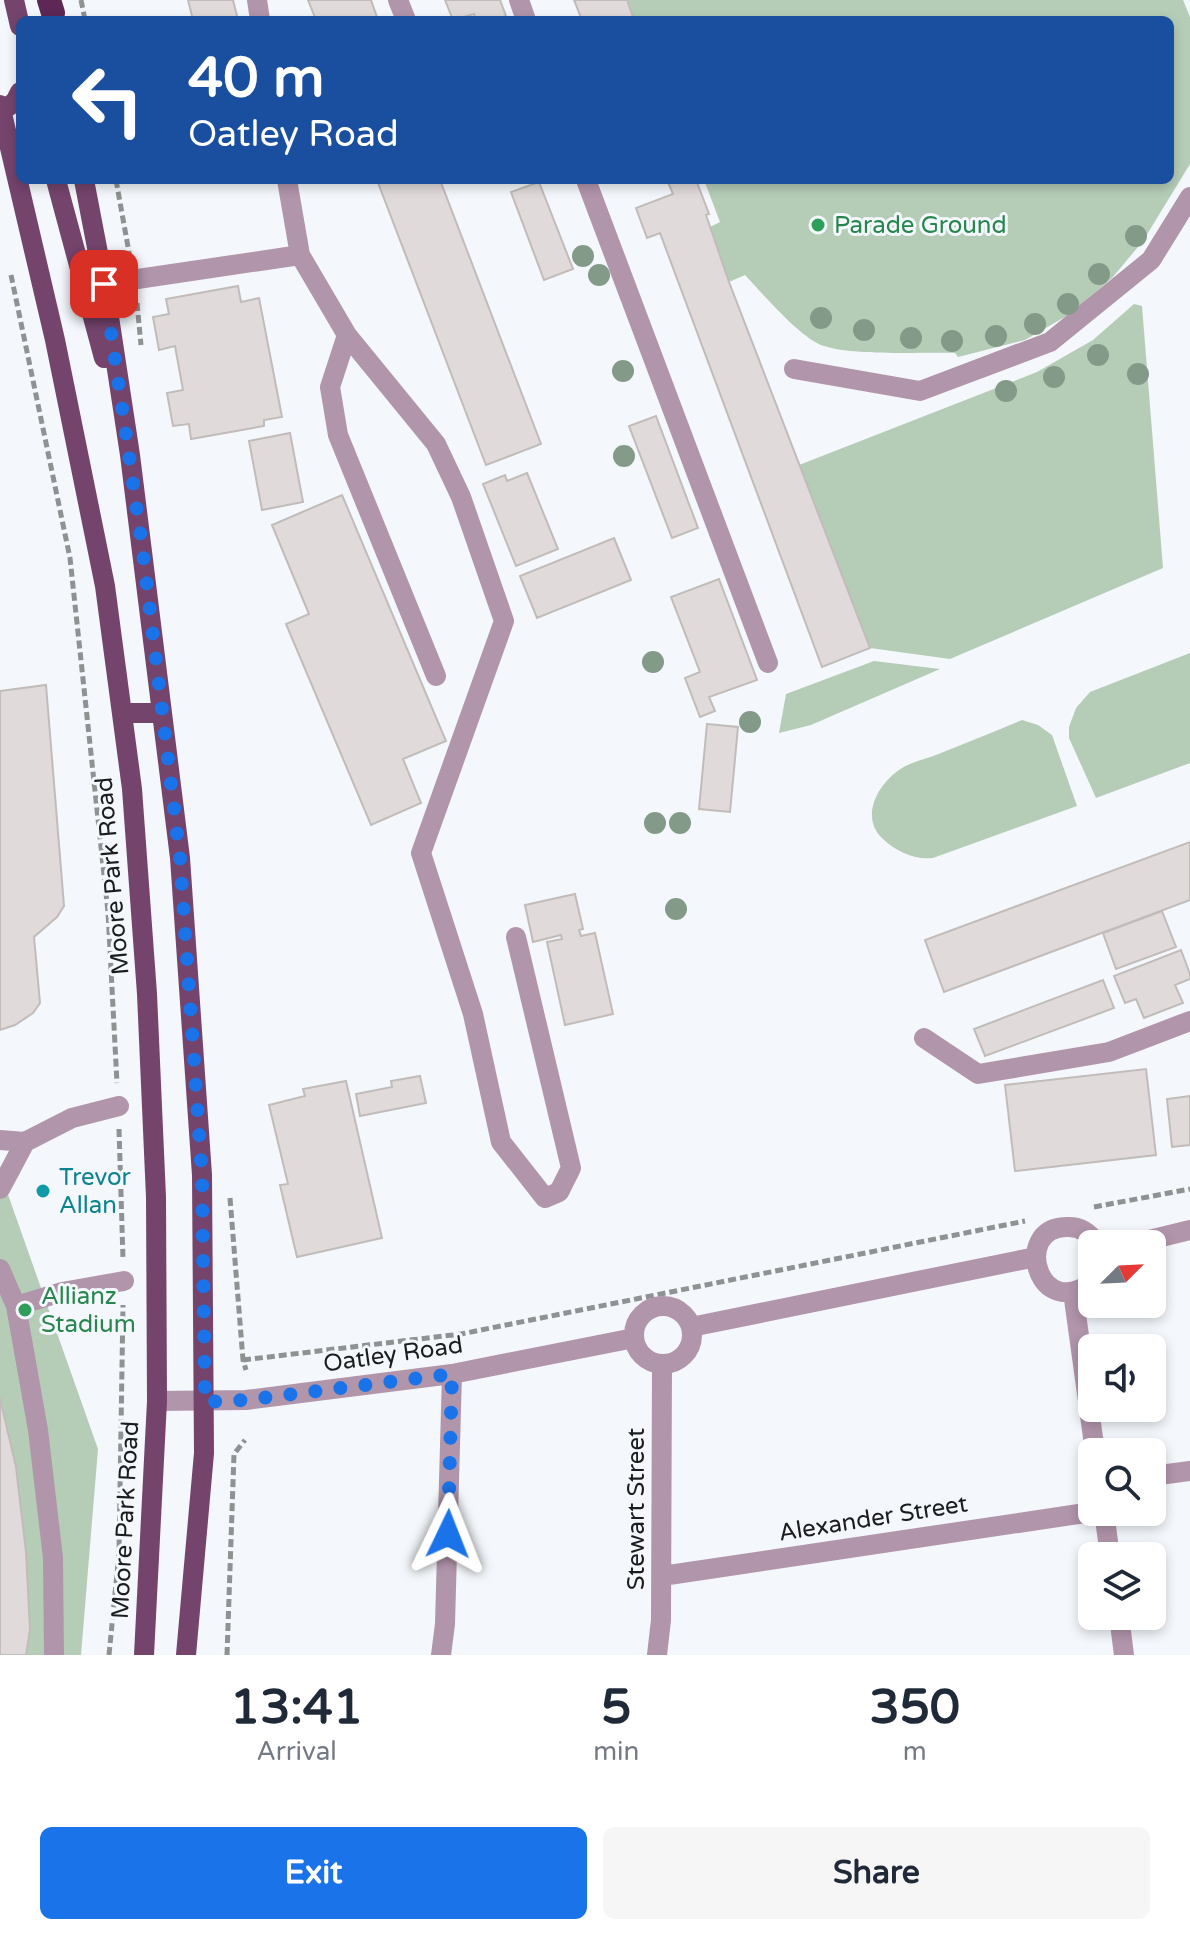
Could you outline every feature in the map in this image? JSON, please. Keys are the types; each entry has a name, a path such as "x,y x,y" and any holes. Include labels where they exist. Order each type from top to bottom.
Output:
{"main road":[{"name":"Moore Park Road","path":"5,111 16,161"},
{"name":"Moore Park Road","path":"21,184 105,586 132,789 147,994 156,1197 157,1401 144,1655"},
{"path":"57,184 130,455"},
{"path":"85,184 104,284 130,455 180,858 202,1175 204,1453 186,1655"},
{"path":"122,713 162,713"}],"street":[{"path":"288,184 300,255 347,335 436,444 461,497 504,621 421,853 473,1014 501,1142 545,1198 559,1192 571,1168 516,937"},
{"path":"588,184 768,663"},
{"path":"794,369 920,391 1050,342 1151,260 1190,197"},
{"path":"104,284 300,255"},
{"path":"347,335 330,387 338,435 436,676"},
{"path":"924,1038 978,1074 1109,1052 1190,1021"},
{"path":"0,1140 25,1142 72,1118 119,1106"},
{"path":"0,1189 25,1142"},
{"path":"1078,1290 1063,1292 1046,1283 1036,1267 1036,1257 1043,1238 1060,1227 1083,1230"},
{"path":"1166,1236 1190,1230"},
{"path":"691,1327 1036,1257"},
{"path":"0,1269 16,1306 38,1430 53,1558 54,1655"},
{"path":"16,1306 62,1292 124,1281"},
{"path":"1073,1292 1093,1438"},
{"path":"658,1306 677,1310 691,1327 688,1349 673,1362 662,1364 646,1358 638,1351 634,1338 641,1316 658,1306"},
{"name":"Oatley Road","path":"157,1401 246,1400 452,1374 634,1338"},
{"name":"Stewart Street","path":"657,1655 662,1576 662,1364"},
{"path":"441,1655 445,1624 452,1374"},
{"path":"1166,1474 1190,1471"},
{"name":"Alexander Street","path":"662,1576 1078,1514"},
{"path":"1121,1630 1124,1655"}],"path":[{"path":"11,275 70,558 108,912 119,1106 124,1281 119,1553 109,1655"},
{"path":"1089,1209 1190,1189"},
{"path":"246,1370 243,1360 461,1334 1029,1220"},
{"path":"122,1336 128,1324"},
{"path":"227,1655 234,1454 245,1440"}],"green space":[{"path":"627,0 1183,0 1190,17 1190,164 1143,241 1112,278 1070,314 1025,340 958,357 955,353 870,352 824,346 794,326 745,275 729,282 710,227 720,222 706,184 1174,184 1174,16 633,16"},
{"path":"1134,304 1142,306 1163,568 950,659 870,648 799,465 1037,372 1093,340"},
{"path":"1190,653 1190,763 1096,798 1069,738 1069,727 1076,708 1090,692"},
{"path":"874,661 940,669 811,725 779,733 786,694"},
{"path":"1022,720 1038,725 1052,735 1077,806 933,858 913,856 894,848 883,839 872,821 872,811 879,791 893,774 910,764"},
{"name":"Allianz Stadium","path":"0,1172 98,1449 81,1655 0,1655"}],"building":[{"path":"188,0 233,0 237,16 192,16"},
{"path":"308,0 371,0 377,16 314,16"},
{"path":"445,0 500,0 506,16 474,14 451,16"},
{"path":"574,0 627,0 633,16 580,16"},
{"path":"379,184 442,184 541,444 486,465"},
{"path":"540,184 573,269 544,280 511,192"},
{"path":"669,184 698,184 729,282 870,648 822,667 660,233 647,238 636,208 673,194"},
{"path":"238,286 241,302 259,298 282,417 264,420 264,426 191,439 189,424 173,426 167,393 183,390 175,346 159,350 153,317 169,314 166,299"},
{"path":"656,416 698,528 672,538 629,426"},
{"path":"290,433 303,502 262,510 249,441"},
{"path":"527,473 558,549 516,566 483,484 505,475 507,481"},
{"path":"342,495 446,741 403,759 421,803 371,825 286,624 309,614 272,525"},
{"path":"614,538 631,580 537,618 520,576"},
{"path":"719,579 757,680 709,697 715,711 700,717 685,678 700,672 671,597"},
{"path":"46,685 64,906 57,917 34,937 40,1003 33,1013 15,1025 0,1030 0,691"},
{"path":"707,724 738,727 730,812 699,809"},
{"path":"1190,842 1190,900 944,992 925,940"},
{"path":"575,894 583,929 579,930 581,936 595,933 613,1014 565,1025 547,942 562,939 561,935 533,942 525,905"},
{"path":"1162,911 1176,947 1116,969 1103,933"},
{"path":"1181,950 1190,974 1190,979 1175,985 1183,1003 1144,1018 1136,999 1125,1003 1114,976"},
{"path":"1103,980 1114,1008 985,1056 974,1029"},
{"path":"1146,1069 1156,1155 1015,1171 1005,1085"},
{"path":"420,1076 426,1103 360,1116 356,1094 392,1087 391,1081"},
{"path":"346,1081 382,1238 297,1257 280,1185 288,1184 269,1105 305,1096 303,1089"},
{"path":"1190,1096 1190,1145 1172,1147 1167,1099"},
{"path":"0,1398 16,1467 26,1552 30,1630 26,1655 0,1655"}],"place":[{"name":"Parade Ground","path":"818,225"},
{"name":"Trevor Allan","path":"43,1191"},
{"name":"Allianz Stadium","path":"25,1310"}],"route":[{"path":"104,284 142,545 180,858 202,1175 205,1402 246,1400 452,1374 448,1534"}]}
